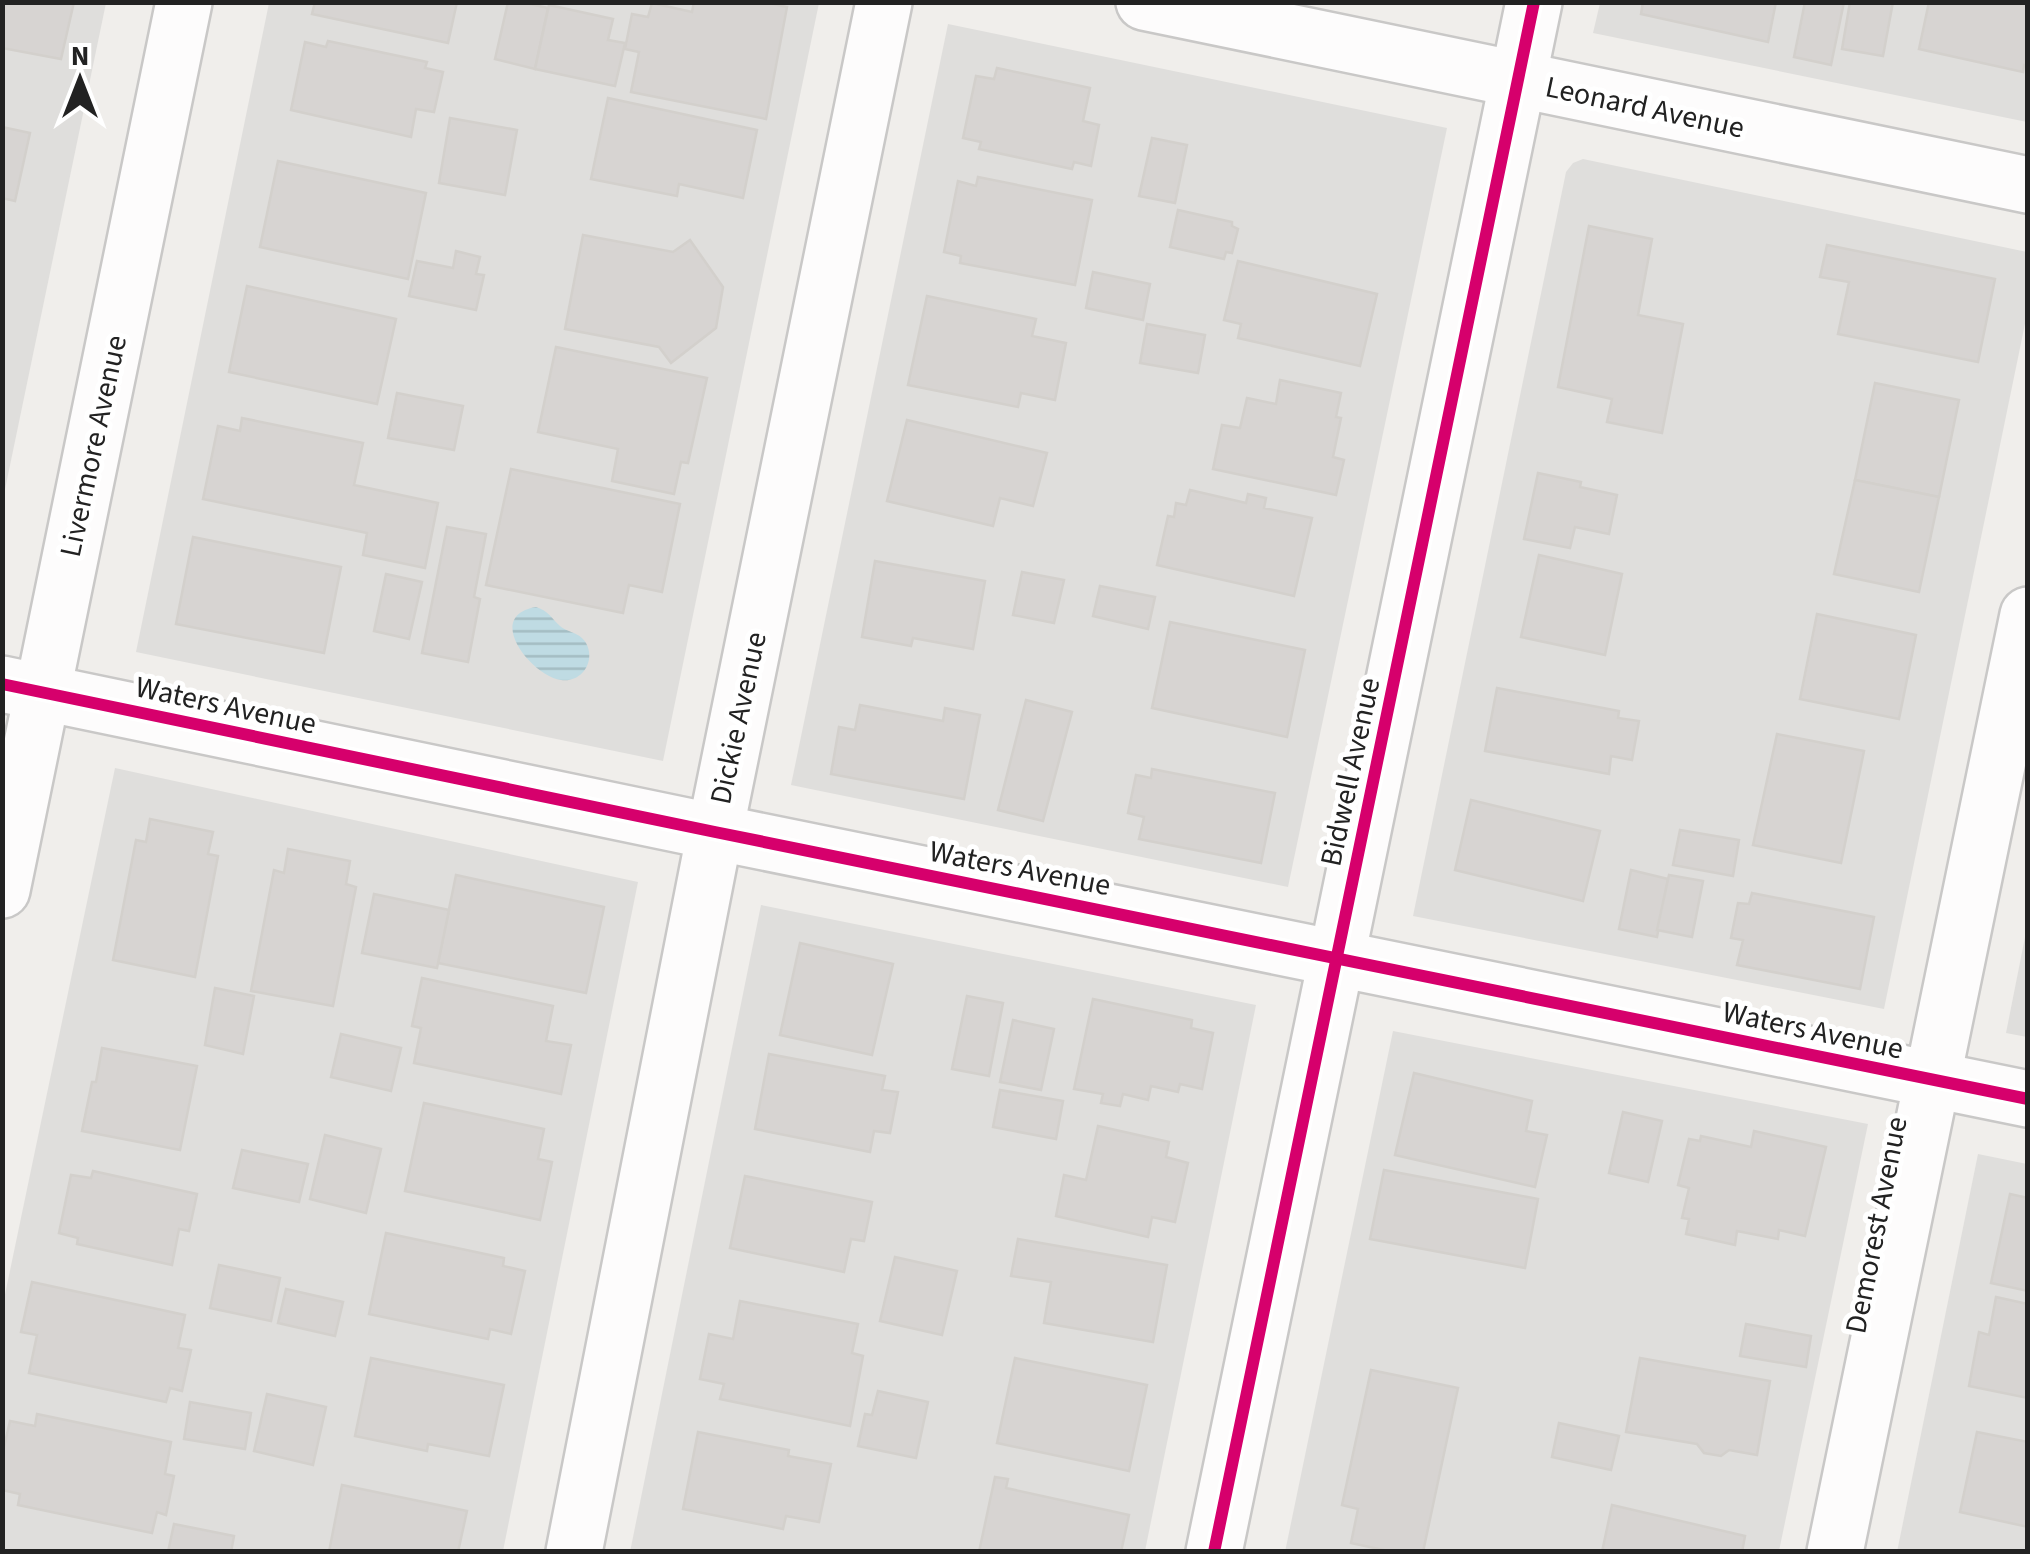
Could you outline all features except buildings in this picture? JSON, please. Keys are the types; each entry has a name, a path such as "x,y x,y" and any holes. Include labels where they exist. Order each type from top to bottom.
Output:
{"street":[{"name":"Livermore Avenue","path":"2,890 22,688 184,2"},
{"name":"Dickie Avenue","path":"574,1552 884,2"},
{"name":"Leonard Avenue","path":"1144,2 2028,185"},
{"name":"Bidwell Avenue","path":"1214,1552 1534,2"},
{"name":"Demorest Avenue","path":"1835,1552 2028,616"},
{"name":"Waters Avenue","path":"22,688 2028,1099"}],"shaded area":[{"path":"3,3 106,3 3,499"},
{"path":"269,3 819,3 663,761 136,652"},
{"path":"1600,3 2027,3 2027,122 1593,33"},
{"path":"948,24 1447,128 1288,887 791,785"},
{"path":"1583,159 2027,252 2027,314 1884,1009 1413,916 1566,172"},
{"path":"115,768 638,882 503,1551 3,1552 3,1304"},
{"path":"761,905 1256,1005 1145,1551 630,1552"},
{"path":"2027,927 2027,1037 2006,1033"},
{"path":"1393,1031 1868,1124 1779,1551 1285,1552"},
{"path":"1978,1154 2027,1164 2027,1551 1897,1552"}],"water":[{"path":"536,607 586,643 588,663 575,678 561,680 549,676 526,658 518,645 513,622 521,613"}],"cycle path":[{"path":"1214,1552 1534,2"},
{"path":"2,684 2028,1099"}]}
